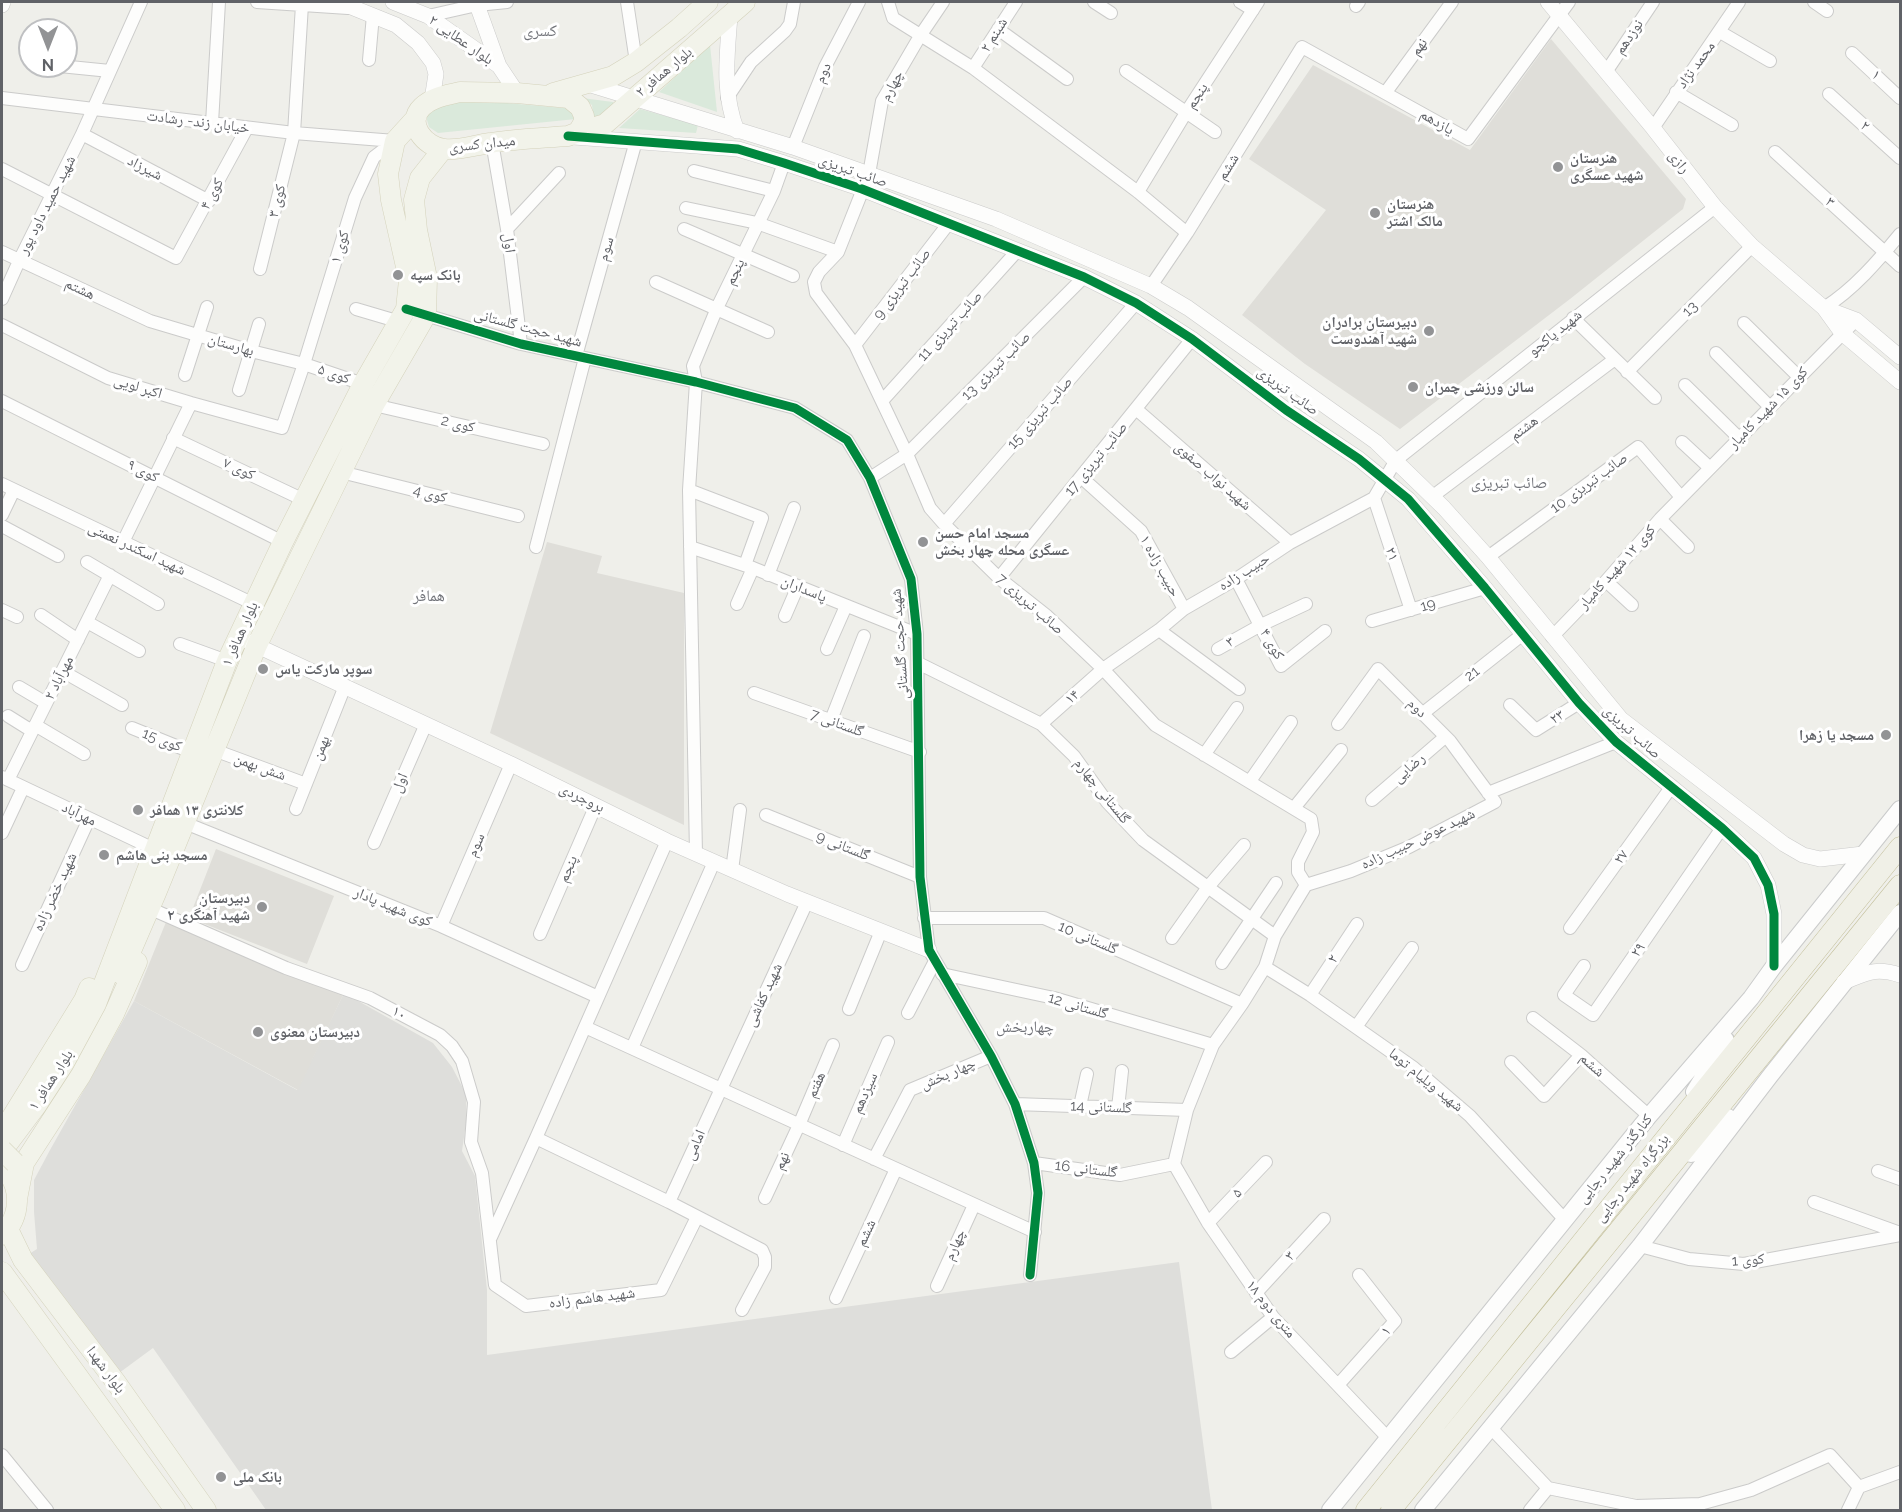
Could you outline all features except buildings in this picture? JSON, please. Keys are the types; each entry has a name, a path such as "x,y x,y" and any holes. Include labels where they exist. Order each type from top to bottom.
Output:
{"highway":[{"name":"بزرگراه شهید رجایی","path":"1366,1510 1900,847"},
{"name":"بزرگراه شهید رجایی","path":"1391,1510 1900,885"}],"main road":[{"name":"بلوار همافر ۲","path":"537,96 613,76 636,62 708,2"},
{"name":"بلوار همافر ۲","path":"573,134 601,126 746,2"},
{"path":"395,141 415,119 423,105 460,92 517,93 569,98 577,103 584,116 584,122 573,134"},
{"name":"میدان کسری","path":"415,119 419,134 426,141 443,149 573,134"},
{"name":"بلوار همافر ۱","path":"152,897 156,850 227,661 283,542 363,384 403,316 408,280 388,174 395,141"},
{"name":"بلوار همافر ۱","path":"8,1155 64,1063 152,897 185,823 257,645 374,405 426,315 427,278 417,230 414,200 420,178 443,149"},
{"name":"کنارگذر شهید رجایی","path":"1330,1510 1649,1116 1751,998 1900,809"},
{"path":"5,1232 15,1214 17,1199 8,1155 81,1075 114,1014 152,897"},
{"path":"1423,1510 1640,1246 1770,1076 1900,913"},
{"path":"1670,1131 1751,998"},
{"path":"1643,1201 1770,1076"},
{"name":"بلوار شهدا","path":"5,1232 23,1260 128,1398 207,1510"},
{"name":"بلوار شهدا","path":"2,1272 175,1510"}],"street":[{"path":"92,110 141,2"},
{"path":"212,123 219,2"},
{"path":"257,2 356,8"},
{"name":"بلوار عطایی ۲","path":"339,2 396,25 418,43 433,63 436,74 432,100"},
{"name":"بلوار عطایی ۲","path":"393,2 428,16 499,66 517,93"},
{"path":"428,16 477,3 507,2"},
{"path":"627,2 636,62"},
{"path":"727,98 751,62 790,24 794,2"},
{"name":"دوم","path":"793,147 825,67 859,2"},
{"path":"888,2 893,18 973,68 1138,192 1187,233"},
{"name":"چهارم","path":"862,189 869,174 882,101 943,2"},
{"name":"شبنم ۲","path":"973,68 1016,2"},
{"path":"1094,2 1111,13"},
{"path":"1240,2 1255,6"},
{"name":"نهم","path":"1386,92 1452,2"},
{"name":"رازی","path":"1548,2 1653,128 1715,207 1752,246 1824,308 1842,333 1900,381"},
{"path":"1560,15 1569,2"},
{"name":"نوزدهم","path":"1606,72 1653,2"},
{"name":"محمد نژاد","path":"1653,128 1739,2"},
{"path":"1814,2 1827,11"},
{"path":"477,3 499,66"},
{"path":"294,133 302,5"},
{"name":"پنجم","path":"1138,192 1255,6"},
{"path":"369,60 373,15"},
{"name":"یازدهم","path":"1302,47 1468,139 1560,15"},
{"path":"722,147 719,142 720,136 724,131 733,130 727,98 730,16"},
{"path":"998,28 1066,79"},
{"path":"1720,32 1770,61"},
{"name":"ششم","path":"1151,286 1187,233 1302,47"},
{"name":"۱","path":"1852,53 1900,98"},
{"path":"78,67 110,70"},
{"path":"1125,70 1215,132"},
{"name":"صائب تبریزی","path":"588,84 793,147 996,219 1151,286 1188,308 1376,442 1396,460 1433,496 1488,557 1621,719 1784,844 1803,855 1820,859 1863,854"},
{"path":"1676,92 1732,125"},
{"name":"۲","path":"1829,94 1900,158"},
{"name":"خیابان زند- رشادت","path":"2,98 247,128 395,141"},
{"name":"شهید حمید داود پور","path":"2,299 92,110"},
{"name":"کوی ۴","path":"51,195 176,258 247,128"},
{"name":"کوی ۳","path":"260,269 294,133"},
{"name":"صائب تبریزی","path":"573,134 738,149 784,163 862,189 1084,277 1136,303 1192,339 1286,410 1359,459 1408,499 1428,519 1579,703 1616,742 1722,828 1754,858 1768,885 1774,914 1774,966"},
{"name":"شیرزاد","path":"82,135 209,201"},
{"name":"کوی ۱","path":"282,428 355,198 374,157 395,141"},
{"name":"سوم","path":"536,547 580,357 636,141"},
{"name":"اول","path":"492,142 507,229 521,344"},
{"name":"۳","path":"1775,152 1900,266"},
{"name":"پنجم","path":"696,854 689,490 696,382 693,366 717,308 774,191 784,163"},
{"path":"2,169 51,195"},
{"path":"694,171 774,191"},
{"path":"507,229 560,173"},
{"name":"صائب تبریزی 7","path":"862,189 838,252 819,272 814,282 816,293 855,345 930,508 999,578 1047,616 1103,669 1155,725 1311,819 1313,832 1298,862 1298,872 1306,885"},
{"name":"شهید پاکجو","path":"1396,460 1715,207"},
{"path":"686,208 757,223 838,252"},
{"name":"صائب تبریزی 9","path":"855,345 949,223"},
{"path":"684,229 793,276"},
{"path":"1824,308 1843,296 1900,234"},
{"name":"13","path":"1627,372 1752,246"},
{"name":"صائب تبریزی 11","path":"882,401 1018,250"},
{"name":"هشتم","path":"2,252 159,324"},
{"name":"صائب تبریزی 13","path":"907,454 1084,277"},
{"path":"656,282 768,332"},
{"name":"صائب تبریزی 15","path":"944,524 1136,303"},
{"path":"185,375 207,307"},
{"name":"رازی","path":"1824,308 1856,320 1900,357"},
{"path":"356,309 403,316"},
{"name":"شهید حجت گلستانی","path":"403,316 426,315 521,344 696,382 795,408 847,440 870,478 910,579 917,634 920,877 924,918 932,955 991,1056 1015,1104 1034,1163 1038,1192 1030,1275"},
{"path":"1573,318 1654,398"},
{"name":"کوی ۱۵ شهید کامیار","path":"1681,497 1856,320"},
{"path":"1744,323 1799,377"},
{"name":"بهارستان","path":"159,324 250,351 304,364"},
{"path":"239,390 259,324"},
{"name":"اکبر لویی","path":"2,325 108,378 282,428"},
{"name":"صائب تبریزی 17","path":"999,578 1192,339"},
{"path":"1716,353 1769,406"},
{"name":"هشتم","path":"1433,496 1615,359"},
{"name":"کوی ۵","path":"304,364 363,384"},
{"path":"1685,385 1740,438"},
{"name":"کوی ۹","path":"2,400 283,542"},
{"path":"123,542 190,403"},
{"name":"کوی 2","path":"374,405 543,444"},
{"name":"شهید نواب صفوی","path":"1136,409 1290,543"},
{"name":"کوی ۷","path":"173,438 304,500"},
{"path":"1359,459 1372,458 1377,451 1376,442"},
{"path":"1682,442 1710,468"},
{"name":"صائب تبریزی 10","path":"1488,557 1638,447 1681,497"},
{"path":"870,478 907,454"},
{"name":"حبیب زاده","path":"1103,669 1184,609 1236,579 1290,543 1374,498 1396,460"},
{"name":"کوی 4","path":"341,472 518,516"},
{"name":"حبیب زاده ۱","path":"1081,477 1141,531 1184,609"},
{"name":"شهید اسکندر نعمتی","path":"2,484 273,612"},
{"path":"2,515 14,490"},
{"path":"689,490 762,518 736,604"},
{"name":"کوی ۱۲ شهید کامیار","path":"1552,637 1681,497"},
{"name":"۲۱","path":"1374,498 1411,610"},
{"path":"1428,519 1427,512 1430,508 1437,505 1444,508"},
{"path":"768,574 795,508"},
{"path":"1660,519 1688,547"},
{"path":"2,526 58,556"},
{"name":"پاسداران","path":"690,547 768,574 917,634"},
{"path":"87,562 158,604"},
{"name":"مهرآباد ۲","path":"5,778 34,728 111,575"},
{"name":"کوی ۴","path":"1236,579 1281,666 1324,631"},
{"path":"1606,581 1632,605"},
{"path":"785,616 798,586"},
{"name":"19","path":"1372,621 1485,588"},
{"name":"۳","path":"1218,649 1306,604"},
{"path":"827,649 846,606"},
{"path":"2,610 17,617"},
{"path":"41,615 78,640"},
{"path":"87,622 139,651"},
{"path":"1158,630 1239,689"},
{"name":"21","path":"1422,714 1522,634"},
{"path":"831,720 864,636"},
{"name":"بروجردی","path":"238,637 511,764 667,841 807,902 881,931 932,955"},
{"path":"180,644 227,661"},
{"name":"گلستانی چهارم","path":"918,663 1041,724 1074,756 1107,802 1143,840 1275,936"},
{"name":"۱۴","path":"1041,724 1103,669"},
{"name":"دوم","path":"1338,724 1378,669 1446,736 1492,798"},
{"path":"62,671 122,705"},
{"name":"بهمن","path":"296,809 345,686"},
{"path":"19,687 46,703"},
{"name":"گلستانی 7","path":"754,693 920,753"},
{"name":"۲۳","path":"1510,705 1536,730 1579,703"},
{"path":"1204,755 1237,708"},
{"path":"8,716 84,754"},
{"path":"1250,781 1291,722"},
{"name":"اول","path":"374,843 426,724"},
{"name":"کوی 15","path":"132,729 191,752"},
{"name":"رضایی","path":"1372,800 1446,736"},
{"name":"شهید عوض حبیب زاده","path":"1306,885 1351,871 1409,847 1492,798 1616,742"},
{"name":"شش بهمن","path":"213,750 306,784"},
{"path":"1294,808 1341,750"},
{"name":"سوم","path":"441,926 511,764"},
{"name":"مهرآباد","path":"5,778 156,850"},
{"name":"۲۷","path":"1570,928 1672,786"},
{"path":"2,833 23,788"},
{"name":"پنجم","path":"540,934 596,805"},
{"path":"732,870 740,810"},
{"name":"گلستانی 9","path":"766,815 920,877"},
{"name":"شهید خضر زاده","path":"21,965 89,819"},
{"name":"کوی شهید پادار","path":"185,823 441,926 598,997"},
{"name":"۲۹","path":"1584,966 1564,995 1593,1015 1722,828"},
{"path":"490,1238 667,841"},
{"path":"1172,938 1208,887 1244,845"},
{"path":"633,1048 714,862"},
{"path":"1222,963 1276,883"},
{"path":"1174,1164 1187,1110 1213,1045 1265,967 1275,936 1306,885"},
{"name":"۱۰","path":"152,897 286,968 370,998 440,1035 452,1046 462,1061 474,1102 471,1142 482,1173 490,1238"},
{"name":"شهید کفاشی","path":"720,1089 807,902"},
{"name":"گلستانی 10","path":"924,918 1044,918 1242,1004"},
{"name":"۲","path":"1310,995 1357,924"},
{"path":"849,1009 881,931"},
{"path":"1356,1027 1412,948"},
{"path":"908,1013 932,955"},
{"name":"شهید ویلیام توما","path":"1265,967 1310,995 1414,1068 1470,1116 1565,1220"},
{"path":"1844,982 1869,972 1886,970 1900,975"},
{"name":"گلستانی 12","path":"942,974 1054,998 1213,1045"},
{"name":"ششم","path":"1533,1018 1581,1055 1649,1116"},
{"path":"585,1026 1035,1232"},
{"name":"سیزدهم","path":"843,1144 888,1042"},
{"name":"هفتم","path":"799,1125 833,1045"},
{"path":"1511,1062 1544,1096 1581,1055"},
{"name":"چهار بخش","path":"874,1159 910,1090 991,1056"},
{"path":"1118,1108 1122,1071"},
{"path":"1080,1106 1087,1074"},
{"name":"امامی","path":"669,1202 720,1089"},
{"name":"گلستانی 14","path":"1015,1104 1187,1110"},
{"name":"نهم","path":"765,1198 799,1125"},
{"path":"536,1138 762,1250 765,1267 742,1310"},
{"name":"۵","path":"1208,1223 1266,1162"},
{"name":"گلستانی 16","path":"1034,1163 1120,1175 1174,1164"},
{"name":"۱۸ متری دوم","path":"1174,1164 1208,1223 1273,1317 1388,1438"},
{"name":"ششم","path":"836,1298 896,1169"},
{"path":"1878,1171 1900,1179"},
{"path":"1814,1202 1900,1234"},
{"name":"چهارم","path":"937,1286 974,1204"},
{"name":"شهید هاشم زاده","path":"490,1238 495,1285 526,1306 661,1290 697,1216"},
{"name":"۳","path":"1256,1293 1324,1219"},
{"name":"کوی 1","path":"1640,1246 1689,1259 1744,1264 1900,1234"},
{"name":"۱","path":"1338,1385 1395,1321 1359,1275"},
{"path":"1231,1352 1273,1317"},
{"path":"1491,1428 1548,1488 1635,1508 1700,1504 1751,1490 1830,1455 1859,1487"},
{"path":"2,1455 47,1510"},
{"path":"1848,1510 1859,1487 1900,1472"},
{"path":"1530,1510 1548,1488"}],"shaded area":[{"path":"1551,39 1686,199 1683,209 1400,429 1305,364 1242,315 1326,210 1249,159 1313,65 1470,150"},
{"path":"547,542 602,556 597,573 684,593 684,825 490,733"},
{"name":"دبیرستان شهید آهنگری ۲","path":"216,849 334,896 307,964 189,918"},
{"name":"دبیرستان معنوی","path":"166,922 344,993 298,1090 134,1001"},
{"path":"344,993 433,1043 452,1067 466,1094 466,1123 462,1151 475,1176 487,1290 487,1355 1179,1262 1212,1510 266,1510 153,1348 119,1373 29,1254 37,1249 34,1180 134,1001 297,1090"}],"green space":[{"path":"710,45 717,112 659,92"},
{"path":"582,98 613,102 615,108 594,121 592,105"},
{"path":"445,101 495,102 575,109 576,119 438,133 429,127 427,113"},
{"path":"640,109 698,125 696,133 619,128"}],"cycle path":[{"path":"568,136 738,149 784,163 862,189 1084,277 1136,303 1192,339 1286,410 1359,459 1408,499 1485,588 1579,703 1616,742 1722,828 1754,858 1768,885 1774,914 1774,966"},
{"path":"406,309 521,344 696,382 795,408 847,440 870,478 911,579 917,634 920,877 929,950 991,1056 1015,1104 1034,1163 1038,1193 1030,1275"}],"place":[{"name":"هنرستان شهید عسگری","path":"1558,167"},
{"name":"هنرستان مالک اشتر","path":"1375,213"},
{"name":"بانک سپه","path":"398,275"},
{"name":"دبیرستان برادران شهید آهندوست","path":"1429,331"},
{"name":"سالن ورزشی چمران","path":"1413,387"},
{"name":"مسجد امام حسن عسگری محله چهار بخش","path":"923,542"},
{"name":"سوپر مارکت یاس","path":"263,669"},
{"name":"مسجد یا زهرا","path":"1886,735"},
{"name":"کلانتری ۱۳ همافر","path":"138,810"},
{"name":"مسجد بنی هاشم","path":"104,855"},
{"name":"دبیرستان شهید آهنگری ۲","path":"262,907"},
{"name":"دبیرستان معنوی","path":"258,1032"},
{"name":"بانک ملی","path":"221,1477"}],"district":[{"name":"کسری","path":"540,31"},
{"name":"صائب تبریزی","path":"1509,483"},
{"name":"همافر","path":"429,596"},
{"name":"چهاربخش","path":"1025,1027"}]}
